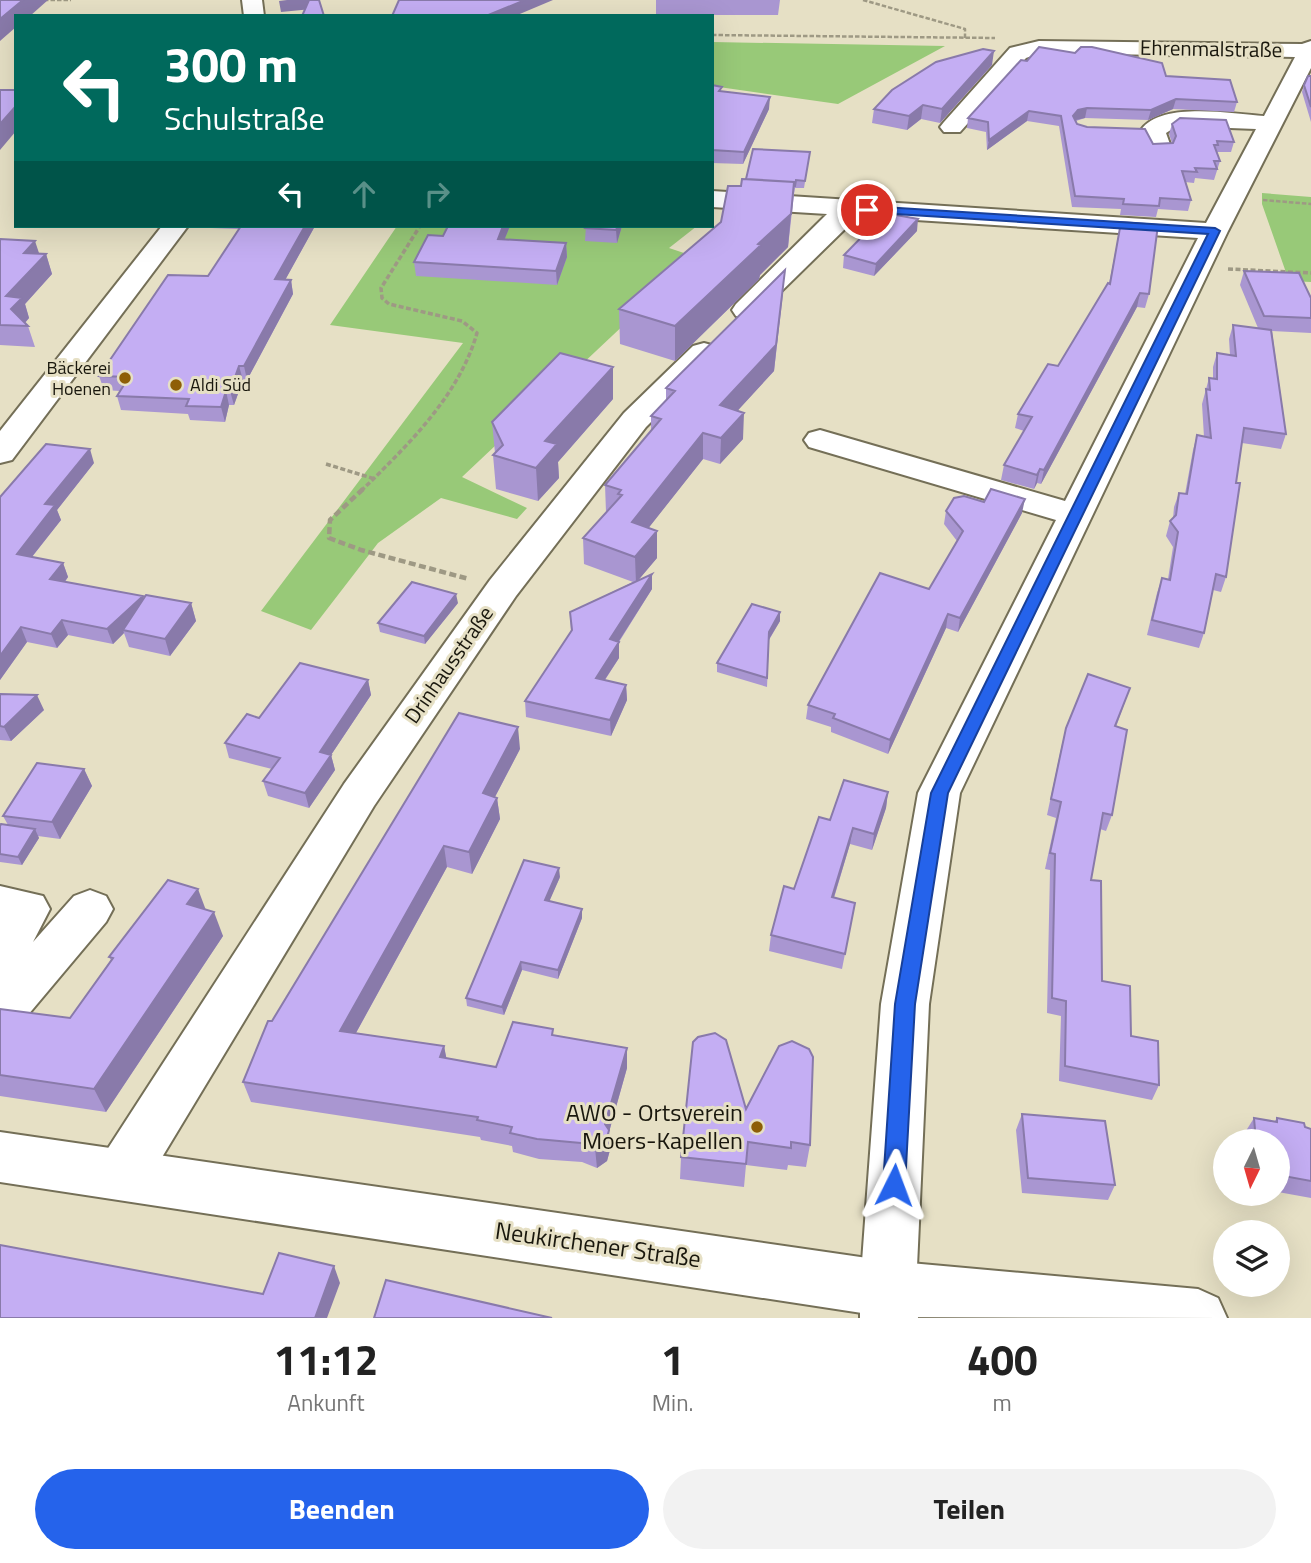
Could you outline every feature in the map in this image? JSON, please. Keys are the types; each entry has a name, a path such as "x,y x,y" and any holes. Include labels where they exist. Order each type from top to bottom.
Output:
{"street":[{"name":"Ehrenmalstraße","path":"888,1303 905,1004 939,793 1269,123 1310,49 1039,47 1018,53 952,127"},
{"path":"1126,129 1269,123"},
{"path":"714,200 841,208 1208,248"},
{"name":"Drinhausstraße","path":"122,1174 359,795 503,588 635,420 839,220 841,208"},
{"path":"0,453 173,228"},
{"path":"820,440 1076,515"},
{"path":"0,905 27,909 0,959"},
{"path":"0,1013 90,909"},
{"name":"Neukirchener Straße","path":"0,1157 122,1174 888,1303 1199,1318"}],"path":[{"path":"35,1 71,0"},
{"path":"863,0 965,29 965,38"},
{"path":"1235,195 1311,204"},
{"path":"419,228 382,289 382,298 389,304 462,321 477,333 475,348 439,405 376,479 330,520 329,538 361,550 503,588"},
{"path":"1208,248 1223,269 1311,273"},
{"path":"326,464 376,479"}],"green space":[{"path":"714,42 945,46 838,104 714,86"},
{"path":"1262,193 1311,197 1311,282 1289,281 1262,204"},
{"path":"396,228 694,228 669,248 696,257 462,477 527,508 517,519 441,498 378,543 311,630 261,611 463,343 330,325"}],"building":[{"path":"0,0 23,0 0,19"},
{"path":"309,0 319,0 323,14 303,14"},
{"path":"399,0 525,0 491,14 393,14"},
{"path":"1039,47 1075,53 1081,47 1092,47 1162,63 1166,76 1230,80 1237,102 1176,99 1151,110 1087,108 1078,110 1073,116 1077,124 1087,127 1145,129 1153,144 1173,143 1176,136 1172,124 1180,118 1226,120 1234,142 1217,141 1218,145 1214,145 1220,161 1214,161 1217,169 1195,168 1197,172 1182,171 1191,200 1160,198 1159,206 1123,204 1124,199 1075,196 1061,116 1029,111 989,140 988,122 968,118 1021,60 1027,61"},
{"path":"983,49 994,51 942,109 923,105 909,116 874,109 892,90 936,62"},
{"path":"1308,76 1311,76 1311,107 1304,85"},
{"path":"714,85 722,87 719,91 770,97 744,152 714,150"},
{"path":"0,90 14,90 14,108 0,124"},
{"path":"753,149 810,152 805,181 796,180 794,186 794,182 746,179"},
{"path":"742,179 794,182 791,214 675,326 619,309 721,222 728,186 741,186"},
{"path":"885,213 918,219 876,264 844,255"},
{"path":"1121,222 1158,225 1149,294 1140,293 1044,470 1040,469 1037,475 1004,465 1032,417 1018,414 1048,364 1058,366 1108,283 1110,284"},
{"path":"240,228 304,228 275,279 291,280 244,366 239,366 221,407 186,406 189,399 117,396 129,377 99,376 168,275 208,276"},
{"path":"447,228 502,228 498,239 566,243 556,271 414,262 428,235 443,236"},
{"path":"585,228 617,228 616,230"},
{"path":"0,239 35,241 24,253 46,254 6,296 22,298 11,309 28,326 0,325"},
{"path":"785,270 776,345 720,405 744,413 721,438 703,433 632,522 657,531 635,557 583,538 622,495 618,494 621,490 605,485 661,419 651,416 675,391 666,388"},
{"path":"1244,271 1299,273 1311,298 1311,318 1264,316"},
{"path":"1233,325 1271,330 1286,434 1244,428 1236,483 1240,483 1226,577 1216,574 1204,633 1152,620 1162,578 1170,580 1178,532 1170,521 1176,515 1179,493 1187,494 1197,435 1211,438 1206,389 1210,390 1209,378 1217,379 1217,353 1236,356"},
{"path":"560,353 613,367 545,441 557,444 536,468 493,455 503,445 492,422"},
{"path":"46,444 90,449 45,504 55,505 17,554 63,563 50,579 143,596 107,629 62,620 51,634 21,627 0,656 0,497"},
{"path":"991,489 1025,499 960,618 948,614 890,740 833,718 835,714 808,705 880,573 929,589 963,531 946,511 954,498 964,496 984,502"},
{"path":"652,574 610,639 619,642 596,678 626,685 610,720 525,701 572,630 570,612"},
{"path":"412,582 456,594 424,636 378,623"},
{"path":"146,595 191,603 165,639 123,630"},
{"path":"752,604 780,612 769,632 767,678 717,663"},
{"path":"300,663 368,680 320,752 331,755 305,793 263,781 280,758 225,743 247,714 259,718"},
{"path":"1088,674 1130,688 1115,726 1127,730 1112,815 1103,813 1091,880 1101,881 1102,981 1130,986 1131,1036 1158,1041 1159,1085 1065,1066 1066,1001 1052,998 1055,854 1050,853 1061,802 1051,799 1066,728"},
{"path":"0,694 37,695 4,727 0,726"},
{"path":"459,713 518,727 483,793 497,798 469,852 444,846 340,1031 444,1046 440,1057 496,1067 513,1022 553,1029 552,1035 627,1048 605,1124 609,1130 606,1142 595,1148 581,1143 537,1139 510,1133 512,1127 477,1120 478,1117 243,1082 268,1021 272,1021"},
{"path":"37,763 84,769 52,822 3,816"},
{"path":"844,780 888,792 874,834 853,828 832,897 855,903 845,954 771,935 784,886 794,889 819,817 830,820"},
{"path":"1,824 35,829 18,857 0,854"},
{"path":"524,860 559,868 545,900 582,909 558,970 521,962 502,1007 466,998"},
{"path":"168,880 198,889 187,904 214,912 94,1089 0,1075 0,1009 70,1018 113,958 109,957"},
{"path":"715,1033 726,1040 746,1109 779,1046 792,1041 809,1049 813,1057 810,1145 791,1142 791,1148 748,1142 746,1164 681,1157 693,1042 698,1037"},
{"path":"1022,1114 1105,1121 1115,1185 1028,1178"},
{"path":"1254,1118 1277,1122 1277,1118 1304,1123 1305,1127 1311,1129 1311,1181 1290,1177 1290,1129 1255,1129"},
{"path":"0,1245 263,1294 279,1253 334,1266 315,1318 0,1318"},
{"path":"386,1280 552,1318 374,1318"}],"place":[{"name":"Bäckerei Hoenen","path":"125,378"},
{"name":"Aldi Süd","path":"176,385"},
{"name":"AWO - Ortsverein Moers-Kapellen","path":"757,1127"}],"route":[{"path":"867,210 1215,231 939,793 905,1004 894,1185"}]}
